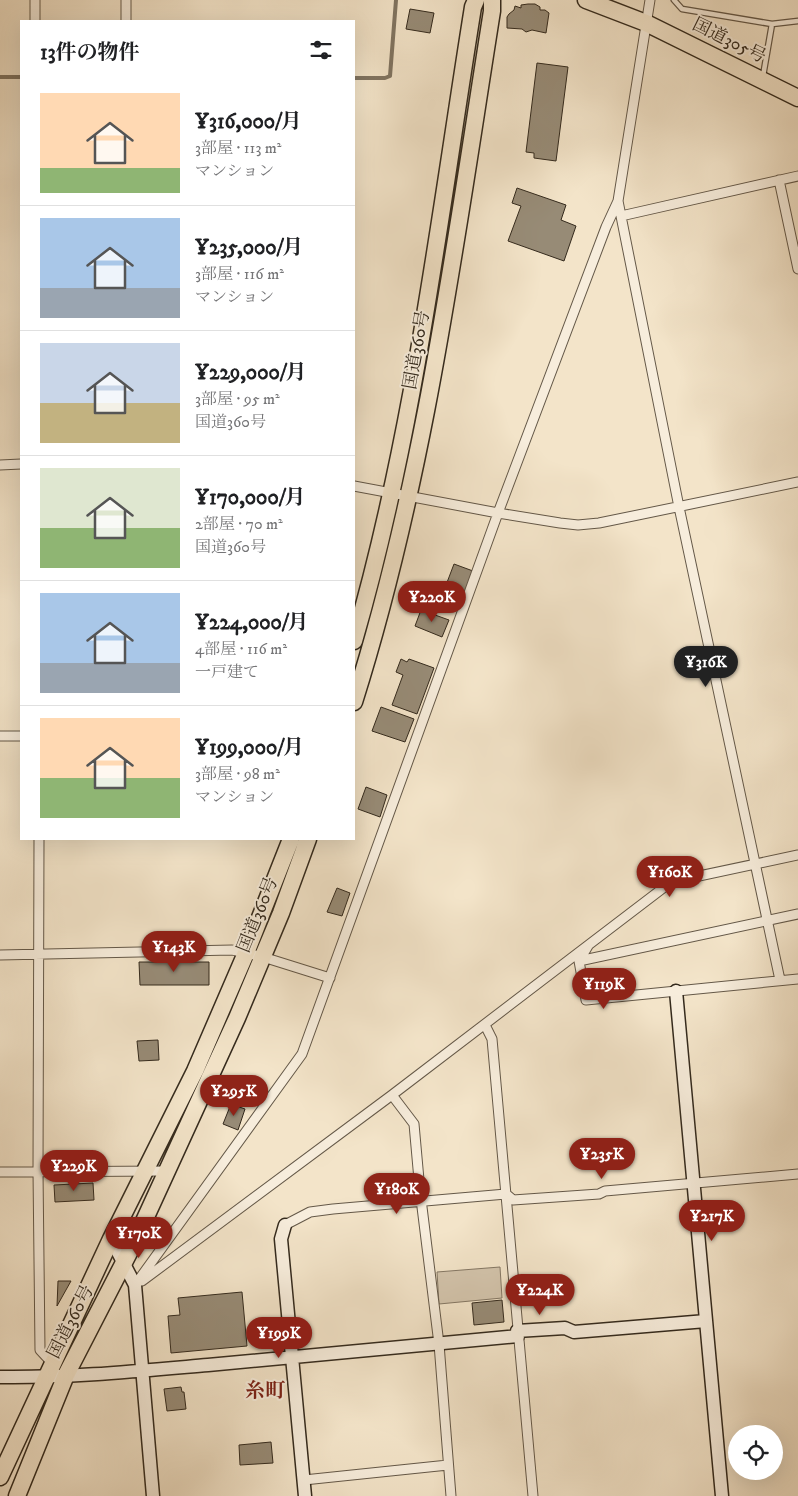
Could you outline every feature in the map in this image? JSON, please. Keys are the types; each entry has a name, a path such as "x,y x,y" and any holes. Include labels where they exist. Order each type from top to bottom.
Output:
{"highway":[{"name":"国道360号","path":"355,638 376,565 392,494 418,351 476,0"},
{"name":"国道360号","path":"355,698 389,579 409,497 435,367 492,11 492,0"},
{"name":"国道305号","path":"586,0 646,24 798,98"},
{"name":"国道360号","path":"0,1477 111,1238 195,1071 246,953 291,840"},
{"name":"国道360号","path":"17,1496 66,1375 123,1264 237,1018 281,913 308,840"}],"street":[{"path":"35,0 35,20"},
{"path":"126,0 126,20"},
{"path":"135,1286 302,1054 498,513 606,227 618,201 650,0"},
{"path":"621,216 798,176"},
{"path":"779,180 798,269"},
{"path":"618,201 679,507 780,980"},
{"path":"0,465 20,464"},
{"path":"355,486 498,513 578,525 599,523 798,482"},
{"path":"0,736 20,736"},
{"path":"39,840 38,1171 40,1350 49,1370"},
{"path":"135,1286 485,1025 589,943 671,882 798,855"},
{"path":"579,961 798,914"},
{"path":"589,943 579,961 586,1000 798,979"},
{"path":"0,955 232,950 263,957 330,978"},
{"path":"676,991 692,1184 722,1496"},
{"path":"485,1025 492,1039 533,1496"},
{"path":"392,1095 414,1124 421,1201 439,1344 451,1496"},
{"path":"0,1172 167,1171"},
{"path":"305,1496 281,1239 285,1225 310,1212 506,1194 513,1200 599,1194 605,1191 798,1174"},
{"path":"111,1238 135,1286 153,1496"},
{"path":"0,1377 49,1370 66,1375 142,1370 439,1344 565,1328 574,1332 706,1321"},
{"path":"304,1480 448,1465"}],"lane":[{"path":"674,0 682,9 772,24 798,21"},
{"path":"762,80 772,24"}],"shaded area":[{"path":"500,1267 502,1298 439,1304 437,1272"}],"building":[{"path":"535,4 540,7 540,10 545,10 549,13 546,33 532,30 526,32 522,29 507,28 507,17 514,10 515,6 521,8 521,5"},
{"path":"410,9 434,13 430,33 406,29"},
{"path":"537,63 568,67 556,161 534,158 534,153 526,152"},
{"path":"517,188 566,205 561,220 576,226 564,261 508,241 521,206 512,203"},
{"path":"454,564 473,571 462,600 443,593"},
{"path":"421,610 449,620 442,637 415,626"},
{"path":"401,659 407,662 409,659 434,668 417,714 392,705 403,675 396,672"},
{"path":"381,707 414,719 405,742 372,731"},
{"path":"366,787 387,795 380,817 358,809"},
{"path":"337,888 350,893 342,916 327,912"},
{"path":"139,962 209,962 209,985 140,985"},
{"path":"158,1040 159,1060 139,1061 137,1041"},
{"path":"231,1104 245,1109 238,1130 223,1124"},
{"path":"93,1183 94,1200 55,1202 54,1185"},
{"path":"58,1281 71,1281 57,1306"},
{"path":"242,1292 247,1346 171,1353 168,1316 180,1315 178,1298"},
{"path":"502,1300 504,1322 474,1325 472,1303"},
{"path":"181,1387 182,1392 184,1392 186,1409 167,1411 164,1389"},
{"path":"271,1442 273,1463 240,1465 239,1445"}],"waterway":[{"path":"355,78 385,78 390,76 396,0"},
{"path":"0,77 20,77"}],"district":[{"name":"糸町","path":"265,1391"}]}
